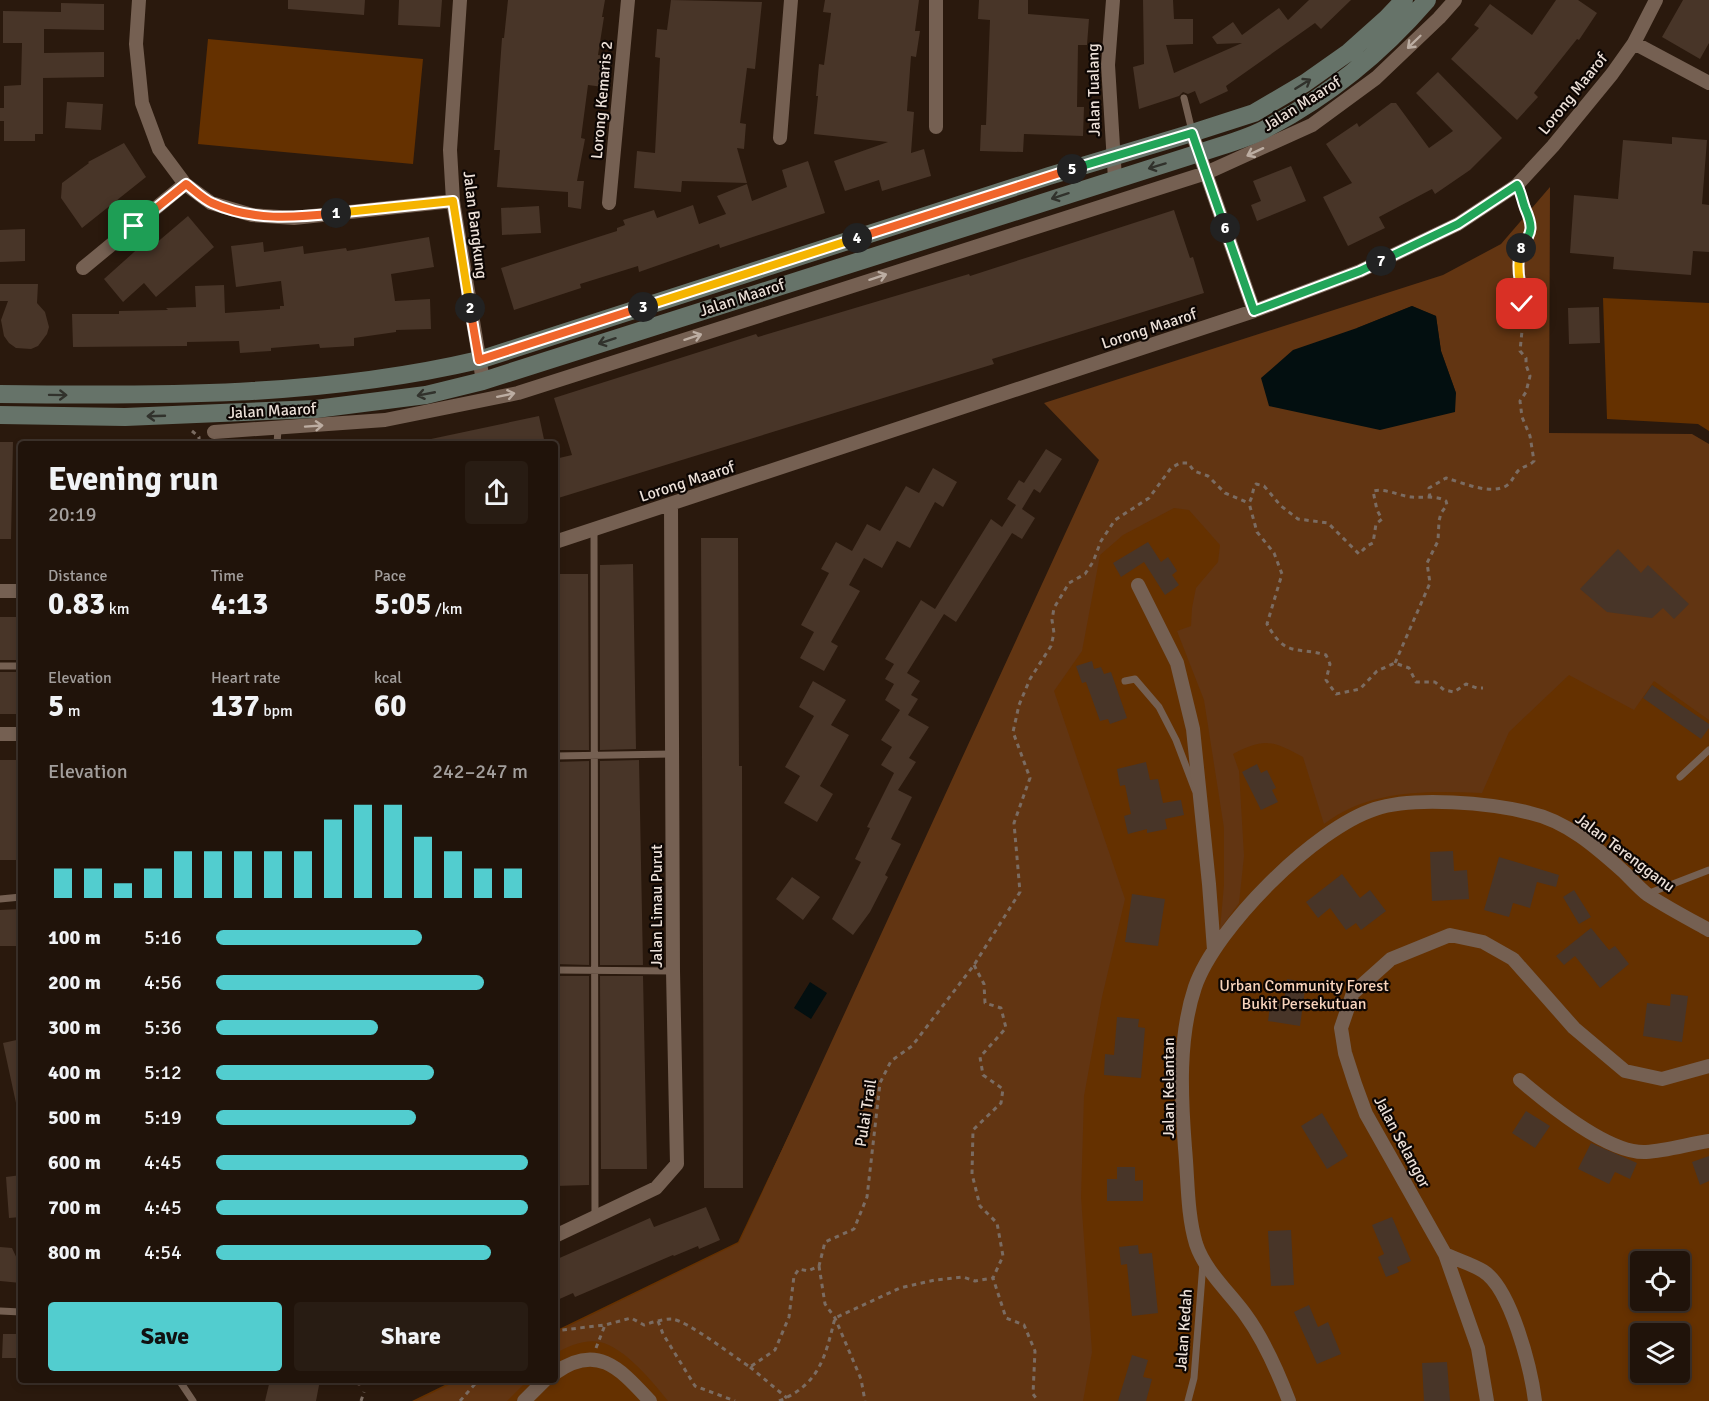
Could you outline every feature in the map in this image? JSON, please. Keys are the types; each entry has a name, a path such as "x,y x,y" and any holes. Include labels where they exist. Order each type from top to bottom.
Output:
{"main road":[{"name":"Jalan Maarof","path":"0,394 123,396 314,388 433,371 479,360 1112,156 1254,113 1305,83 1348,52 1404,0"},
{"name":"Jalan Maarof","path":"0,415 125,417 316,409 426,395 483,381 1199,153 1267,128 1316,99 1360,68 1401,29 1427,0"}],"street":[{"path":"139,0 136,44 142,104 159,149 186,184 211,203 252,215 294,218 453,201"},
{"name":"Jalan Bangkung","path":"460,0 450,150 453,201 483,381"},
{"name":"Lorong Kemaris 2","path":"609,202 628,0"},
{"path":"780,138 790,0"},
{"path":"936,0 936,127"},
{"name":"Jalan Tualang","path":"1113,0 1108,65 1115,179"},
{"name":"Jalan Maarof","path":"214,438 278,429 385,420 518,393 1206,173 1312,125 1376,78 1455,0"},
{"name":"Lorong Maarof","path":"558,541 1254,311 1360,271 1458,224 1517,185 1553,147 1634,43 1656,0"},
{"path":"1634,43 1709,83"},
{"path":"1192,133 1254,311"},
{"path":"83,268 186,184"},
{"path":"214,438 215,393"},
{"name":"Jalan Limau Purut","path":"558,1235 656,1188 677,1164 673,970 671,505"},
{"path":"1138,585 1177,663 1193,729 1214,950"},
{"path":"0,591 18,591"},
{"path":"0,734 18,734"},
{"name":"Jalan Terengganu","path":"1214,950 1239,915 1267,885 1338,827 1375,809 1403,804 1474,804 1533,813 1560,824 1585,839 1647,894 1709,930"},
{"name":"Jalan Selangor","path":"1486,1401 1478,1348 1445,1254 1366,1114 1345,1053 1341,1028 1353,993 1391,959 1450,935 1483,942 1513,959 1574,1028 1625,1071 1662,1079 1709,1066"},
{"name":"Jalan Kelantan","path":"1214,950 1196,987 1185,1034 1184,1119 1190,1220 1203,1260 1247,1316 1289,1401"},
{"path":"1520,1080 1575,1124 1633,1151 1646,1152 1709,1141"},
{"path":"1445,1254 1485,1272 1508,1301 1532,1374 1535,1401"},
{"path":"558,1371 566,1365 582,1360 594,1359 613,1365 626,1375 650,1401"},
{"path":"524,1401 542,1383"}],"lane":[{"path":"1184,98 1192,133"},
{"path":"278,429 278,441"},
{"path":"594,531 592,755 595,1217"},
{"path":"0,666 18,666"},
{"path":"1125,681 1135,679 1159,707 1176,740 1202,809"},
{"path":"1680,777 1709,750"},
{"path":"558,756 672,754"},
{"path":"1647,894 1709,870"},
{"path":"0,899 18,897"},
{"path":"558,970 673,970"},
{"name":"Jalan Kedah","path":"1188,1401 1194,1378 1203,1260"},
{"path":"0,1311 18,1312"},
{"path":"181,1383 193,1401"}],"path":[{"path":"1430,498 1429,488 1446,478 1474,487 1495,489 1508,485 1521,468 1529,466 1534,461 1520,401 1526,392 1530,376 1526,358 1520,351 1524,298 1518,270 1520,249 1530,237 1531,227 1529,214 1517,185"},
{"name":"Pulai Trail","path":"819,1266 825,1242 854,1229 867,1197 880,1083 891,1060 912,1046 974,964 1020,892 1014,823 1030,778 1013,732 1019,705 1038,665 1048,654 1054,633 1053,608 1069,583 1085,574 1093,562 1101,541 1115,520 1149,498 1171,468 1180,463 1188,464 1194,471 1208,476 1225,493 1249,504"},
{"path":"1256,484 1264,486 1281,506 1298,519 1328,523 1359,554 1373,543 1376,524 1382,519 1377,510 1373,490 1380,489 1409,497 1439,497 1446,501 1447,505 1439,521 1438,541 1426,563 1430,583 1395,663 1377,671 1360,689 1336,693 1326,680 1330,664 1326,655 1312,651 1296,651 1276,641 1267,624 1282,574 1274,554 1257,532 1249,504 1256,484"},
{"path":"1395,663 1409,668 1416,682 1435,682 1444,690 1455,692 1466,684 1483,688"},
{"path":"974,964 984,984 985,1003 1001,1008 1006,1028 980,1057 983,1075 1003,1089 1001,1103 973,1130 972,1174 980,1206 997,1223 1003,1256 993,1278 1006,1318 1024,1325 1035,1351 1033,1394 1038,1401"},
{"path":"750,1366 775,1350 789,1317 794,1276 799,1269 808,1271 819,1266 825,1304 835,1318 861,1379 865,1401"},
{"path":"835,1318 900,1288 934,1280 963,1277 975,1281 993,1278"},
{"path":"558,1333 562,1330 605,1325 631,1318 644,1324 675,1319 750,1366 788,1398"},
{"path":"780,1401 788,1398 808,1383 824,1361 835,1318"},
{"path":"658,1320 663,1334 696,1386 735,1401"},
{"path":"594,1359 596,1345 605,1325"},
{"path":"460,1401 478,1383"}],"green space":[{"path":"208,39 423,59 413,164 198,144"},
{"path":"1603,298 1709,303 1709,431 1698,424 1607,419"},
{"name":"Urban Community Forest Bukit Persekutuan","path":"1141,396 1709,511 1709,1401 412,1401 449,1383 558,1383 558,1330 738,1242"}],"shaded area":[{"path":"1550,187 1549,433 1692,434 1709,444 1709,720 1654,681 1634,710 1569,675 1509,732 1482,793 1440,792 1380,798 1361,804 1324,824 1303,757 1284,747 1269,743 1253,745 1233,754 1239,771 1244,856 1239,903 1220,929 1224,885 1224,828 1204,700 1177,631 1191,626 1196,588 1218,562 1220,545 1189,510 1174,508 1123,535 1100,555 1082,651 1054,691 1125,899 1102,997 1084,1096 1081,1197 1092,1352 1083,1401 668,1401 637,1366 609,1345 595,1341 583,1342 558,1352 558,1332 739,1243 1099,460 1044,403 1443,275 1501,244","holes":["1412,306 1436,316 1441,351 1456,393 1357,328"]},
{"path":"1412,306 1436,316 1441,351 1456,393 1455,412 1380,430 1269,406 1261,378 1293,350"},
{"path":"810,982 827,993 811,1019 794,1008"},
{"path":"453,1383 525,1383 507,1401 416,1401"}],"building":[{"path":"288,0 365,0 364,15 288,9"},
{"path":"399,0 442,0 440,27 398,25"},
{"path":"508,0 605,0 598,55 607,56 603,87 588,85 581,138 585,139 577,181 584,181 581,209 568,207 568,192 497,187 500,150 494,150 502,38 504,38"},
{"path":"671,0 762,2 755,69 747,68 740,123 746,124 744,149 737,148 747,183 682,181 681,192 634,188 637,151 655,153 660,58 655,57 657,29 667,30"},
{"path":"825,0 919,0 915,31 920,31 916,57 911,56 907,111 914,112 911,153 924,149 931,176 882,191 879,180 845,191 834,161 888,142 814,134 819,64 824,65 831,13 823,12"},
{"path":"979,0 1028,0 1028,14 1089,19 1087,45 1078,45 1077,107 1084,107 1083,136 1024,134 1023,152 980,151 981,125 986,125 990,20 978,19"},
{"path":"1143,0 1173,0 1174,19 1193,19 1193,44 1166,45 1174,73 1242,43 1217,44 1212,37 1233,22 1242,35 1279,8 1288,20 1309,0 1351,0 1321,29 1315,23 1226,86 1228,91 1200,104 1195,91 1188,94 1183,92 1179,96 1139,109 1133,67 1144,64"},
{"path":"1556,0 1578,0 1597,13 1579,40 1577,39 1534,93 1538,97 1517,120 1451,59 1479,28 1474,25 1490,4 1532,35"},
{"path":"1683,0 1709,0 1709,43 1700,59 1662,37"},
{"path":"61,3 104,4 104,30 44,29 44,53 104,52 104,77 43,78 43,134 35,134 35,141 4,141 4,121 0,121 0,108 4,108 4,86 21,85 22,43 3,43 3,11 61,12"},
{"path":"1438,72 1502,138 1470,170 1435,194 1432,189 1379,217 1385,228 1348,246 1323,197 1352,183 1326,144 1357,123 1359,127 1391,103 1396,103 1429,148 1453,131 1416,93"},
{"path":"67,102 103,104 101,130 65,128"},
{"path":"1672,137 1707,140 1702,204 1709,205 1709,252 1693,251 1691,275 1613,269 1614,257 1570,253 1574,195 1618,199 1623,140 1672,144"},
{"path":"124,143 146,177 82,228 61,198 62,183 88,162"},
{"path":"808,161 825,213 720,248 719,244 639,272 638,266 580,284 581,288 514,310 501,268 617,231 617,228 625,225 623,220 654,210 657,218 693,205 699,224 726,214 717,196 747,184 752,201 787,187 782,170"},
{"path":"1291,166 1306,201 1257,221 1251,205 1261,201 1253,181"},
{"path":"539,206 541,233 502,235 501,208"},
{"path":"1174,210 1190,258 1193,257 1204,293 992,359 994,364 558,498 558,458 572,455 554,398 756,334 758,337 969,274 970,276"},
{"path":"188,216 214,247 156,297 144,283 123,302 104,279 143,244 148,250"},
{"path":"25,229 25,261 0,262 0,230"},
{"path":"429,237 434,267 391,274 395,301 430,299 431,329 396,330 396,332 354,338 354,346 320,348 319,344 240,353 239,341 187,342 187,346 73,347 72,314 119,314 119,311 196,307 195,286 224,285 225,313 280,309 280,306 284,306 281,281 236,287 231,246 263,242 264,252 303,246 304,254 346,248 347,251"},
{"path":"0,284 38,284 37,303 45,312 49,327 38,346 31,349 16,348 4,336 1,320 8,301 0,301"},
{"path":"1599,307 1600,343 1569,344 1568,308"},
{"path":"539,416 544,441 431,441 431,439"},
{"path":"0,442 13,442 11,539 0,539"},
{"path":"1046,449 1062,459 1040,493 1034,489 1022,509 1035,518 1022,539 1012,533 956,622 944,614 907,673 920,681 911,695 918,699 908,715 929,727 909,758 916,762 898,790 912,797 891,839 901,844 885,875 888,877 870,912 853,935 832,919 861,862 855,859 870,828 867,827 894,773 881,765 892,747 881,740 900,710 885,700 894,684 885,679 894,664 885,659 921,600 935,609 991,519 1002,527 1016,505 1007,499 1019,480 1024,483"},
{"path":"933,468 957,482 943,507 935,502 910,548 897,541 882,568 864,558 849,585 860,591 831,642 838,646 824,671 800,658 814,632 801,625 829,573 821,569 836,542 852,551 867,524 880,531 906,486 919,493"},
{"path":"701,538 738,538 739,766 742,766 743,1188 704,1188"},
{"path":"1148,542 1161,562 1168,557 1177,571 1172,575 1179,585 1165,595 1144,562 1121,577 1113,563"},
{"path":"1618,549 1641,573 1648,565 1689,604 1674,619 1663,608 1652,618 1607,612 1580,589"},
{"path":"633,564 636,749 600,750 600,565"},
{"path":"558,574 588,574 589,750 558,750"},
{"path":"0,617 18,617 18,660 0,660"},
{"path":"1092,661 1094,669 1101,667 1104,674 1111,672 1127,718 1110,724 1108,719 1100,721 1086,682 1082,683 1076,666"},
{"path":"0,672 18,672 18,714 0,714"},
{"path":"813,681 846,700 831,725 849,735 820,786 833,794 817,822 784,803 800,776 785,767 814,716 799,707"},
{"path":"1652,685 1709,724 1709,728 1701,739 1643,698"},
{"path":"0,760 18,760 18,860 0,860"},
{"path":"639,760 643,965 600,965 600,761"},
{"path":"589,761 589,965 558,964 558,762"},
{"path":"1146,762 1150,780 1158,779 1163,803 1181,800 1184,815 1165,819 1167,829 1147,833 1147,829 1128,834 1124,816 1131,814 1125,785 1120,786 1117,769"},
{"path":"1257,764 1261,773 1267,770 1276,788 1272,790 1278,802 1261,810 1242,772"},
{"path":"1453,851 1454,871 1467,870 1469,899 1432,901 1430,852"},
{"path":"1499,857 1559,875 1556,887 1537,882 1530,908 1513,903 1509,917 1484,910"},
{"path":"1342,874 1360,898 1370,890 1386,911 1361,930 1356,923 1346,930 1330,908 1318,918 1306,902"},
{"path":"792,877 820,897 803,920 776,899"},
{"path":"1574,890 1591,917 1579,924 1563,897"},
{"path":"1132,894 1165,899 1158,946 1125,942"},
{"path":"18,909 18,946 0,946 0,910"},
{"path":"1591,928 1609,950 1615,946 1629,964 1600,988 1575,956 1564,965 1556,956"},
{"path":"558,976 589,976 589,1185 558,1186"},
{"path":"600,976 643,976 647,1169 601,1169"},
{"path":"1287,979 1306,982 1300,1026 1268,1021 1271,1000 1284,1002"},
{"path":"1671,994 1688,996 1682,1042 1643,1036 1647,1003 1670,1006"},
{"path":"1117,1017 1139,1019 1138,1027 1145,1028 1141,1078 1104,1075 1105,1054 1114,1055"},
{"path":"18,1040 18,1103 16,1103 3,1043"},
{"path":"1526,1111 1550,1126 1535,1148 1512,1133"},
{"path":"1322,1113 1348,1156 1327,1169 1301,1126"},
{"path":"1591,1143 1637,1163 1630,1179 1615,1172 1609,1184 1578,1169"},
{"path":"1709,1156 1709,1181 1700,1185 1692,1162"},
{"path":"1117,1167 1135,1167 1135,1181 1143,1180 1143,1201 1107,1201 1107,1179 1117,1179"},
{"path":"18,1175 18,1217 9,1218 6,1177"},
{"path":"706,1207 720,1240 699,1249 698,1246 673,1255 575,1297 573,1293 558,1300 558,1259 650,1218 654,1227"},
{"path":"1392,1217 1411,1261 1397,1267 1399,1272 1386,1277 1378,1257 1384,1254 1372,1225"},
{"path":"1291,1230 1294,1285 1271,1286 1268,1231"},
{"path":"1138,1245 1139,1254 1152,1253 1158,1313 1132,1316 1127,1264 1121,1265 1119,1247"},
{"path":"0,1247 12,1248 18,1261 18,1283 0,1281"},
{"path":"1309,1305 1318,1327 1328,1322 1341,1354 1317,1364 1294,1312"},
{"path":"3,1334 18,1334 18,1358 2,1358"},
{"path":"1132,1355 1148,1360 1143,1377 1152,1379 1146,1401 1118,1401"},
{"path":"1447,1362 1450,1401 1424,1401 1422,1363"},
{"path":"269,1383 319,1383 316,1401 265,1401"}],"route":[{"path":"134,226 186,184 211,203 252,215 294,218 453,201 479,360 1049,176 1192,133 1254,311 1360,271 1458,224 1517,185 1523,196 1531,227 1530,237 1520,249 1519,255 1519,283 1524,298 1522,304"}]}
